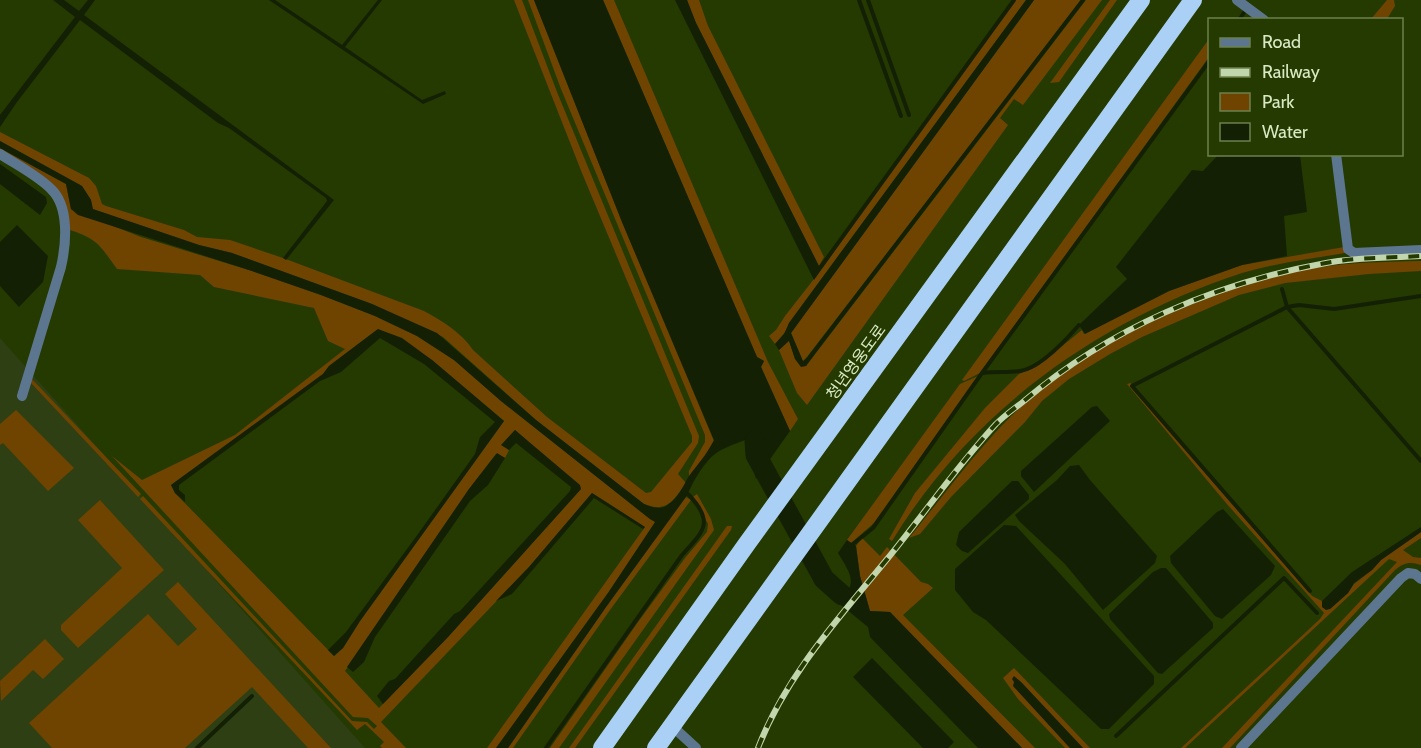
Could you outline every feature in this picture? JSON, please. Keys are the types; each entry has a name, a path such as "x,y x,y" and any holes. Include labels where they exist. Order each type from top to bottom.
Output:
{"highway":[{"name":"청년영웅도로","path":"603,748 746,544 1141,0"},
{"path":"656,748 1193,0"}],"street":[{"path":"1237,0 1261,18"},
{"path":"0,154 53,190 59,201 65,233 61,267 22,396"},
{"path":"1336,156 1348,249 1354,253 1421,250"},
{"path":"1241,748 1401,578 1408,573 1415,574 1421,579"},
{"path":"672,726 696,748"}],"shaded area":[{"path":"0,338 365,748 0,748"}],"green space":[{"path":"514,0 522,0 557,92 699,436 698,443 678,474 686,483 673,500 664,506 644,504 536,420 443,337 372,304 232,253 199,245 92,209 91,200 82,186 0,141 0,132 89,178 96,186 102,204 106,206 184,230 197,237 230,240 424,311 457,332 473,350 547,417 646,493 651,492 692,442 692,436 582,173"},
{"path":"528,0 534,0 622,222 714,441 708,453 689,477 689,471 705,442 705,435 561,89"},
{"path":"603,0 614,0 768,362 798,419 790,431 761,367 764,361 757,357"},
{"path":"687,0 699,0 708,26 824,257 819,266 696,23"},
{"path":"1016,0 1026,0 775,344 769,336 821,270"},
{"path":"1034,0 1082,0 803,362 791,333"},
{"path":"1086,0 1102,0 1023,105 1014,99 1000,118 1008,125 807,405 797,393 779,350 789,340 795,359 806,366"},
{"path":"1110,0 1117,0 1059,82 1050,83"},
{"path":"1387,0 1394,0 1395,6 1388,18 1372,18"},
{"path":"1208,40 1208,58 980,373 962,380"},
{"path":"0,148 66,184 71,209 141,237 321,295 375,316 417,336 454,360 501,401 656,522 608,593 496,748 487,748 645,527 592,493 529,567 381,722 406,748 382,748 380,746 384,742 365,724 357,730 140,499 143,496 352,721 367,722 374,729 377,726 368,718 353,717 112,456 142,480 235,435 345,349 328,341 314,308 214,287 200,275 117,269 92,239 67,229 61,197 0,151","holes":["378,329 432,360 504,421 343,648 334,656 175,493 171,485 323,374 329,366","515,430 581,489 448,637 379,708 345,671 469,489 496,454 505,458 509,450 502,445"]},
{"path":"1344,247 1345,253 1242,273 1189,293 1138,316 1089,344 1043,376 1000,411 960,451 924,494 892,541 889,539 915,493 985,408 1019,374 1036,367 1082,330 1084,334 1169,291 1242,265"},
{"path":"1421,261 1421,271 1285,283 1239,295 1142,337 1110,354 1069,379 1042,401 1025,422 951,497 920,534 909,538 968,464 1016,411 1062,373 1128,334 1200,301 1273,277 1336,265"},
{"path":"978,376 874,523 851,543 847,540 960,384"},
{"path":"31,378 141,494 138,497 30,382"},
{"path":"1131,383 1131,387 1312,596 1322,601 1322,607 1330,609 1381,560 1421,532 1421,538 1403,550 1413,557 1421,558 1421,565 1407,563 1395,570 1230,748 1222,748 1397,562 1389,559 1185,748 1181,748 1324,613 1226,503 1127,384"},
{"path":"16,410 74,468 48,491 3,443 0,445 0,424"},
{"path":"697,494 711,519 714,530 559,748 550,748 638,622 707,532 708,524 693,497"},
{"path":"686,497 691,500 513,748 508,748 606,607"},
{"path":"100,500 164,570 78,648 61,630 61,625 122,568 78,520"},
{"path":"727,526 732,526 731,530 575,748 569,748"},
{"path":"862,538 880,556 887,547 921,582 933,588 903,615 1035,748 1022,748 890,612 870,611 860,576 856,546"},
{"path":"178,582 331,748 308,748 252,687 185,748 52,748 29,723 148,614 178,646 197,629 165,594"},
{"path":"45,639 64,659 43,679 33,670 1,701 0,681"},
{"path":"1014,668 1090,748 1083,748 1014,677 1014,686 1070,748 1065,748 1018,699 1003,678"}],"water":[{"path":"53,0 64,0 79,11 88,0 95,0 84,15 334,200 286,260 283,258 327,201 326,198 229,128 218,123 80,20 0,127 0,115 75,17"},
{"path":"269,0 275,0 342,45 378,0 382,0 345,47 422,100 445,91 446,94 423,104"},
{"path":"534,0 603,0 757,357 764,361 761,367 790,431 756,479 745,440 711,457 692,484 688,494 508,748 496,748 608,593 655,522 501,401 454,360 417,336 375,316 321,295 78,215 71,209 66,184 0,148 0,141 82,186 91,200 93,209 199,245 232,253 372,304 437,333 536,420 644,504 660,508 677,496 714,440 622,222"},
{"path":"675,0 687,0 696,23 821,270 814,280"},
{"path":"1026,0 1034,0 791,333 803,361 811,354 814,355 806,366 801,367 795,359 789,341 779,350 775,344"},
{"path":"1217,156 1300,156 1307,212 1284,216 1287,256 1242,265 1169,291 1085,334 1079,325 1127,279 1116,267 1192,170 1203,171"},
{"path":"0,164 46,197 47,203 40,215 0,184"},
{"path":"17,225 48,256 43,282 19,307 0,286 0,242"},
{"path":"378,329 402,338 432,360 504,421 343,648 334,656 328,650 346,632 418,534 475,454 480,437 495,422 424,364 380,338 341,372 320,381 179,485 179,490 185,495 185,502 175,493 171,485 323,374 329,366"},
{"path":"1097,406 1110,421 1034,492 1021,476 1021,471 1092,407"},
{"path":"515,430 580,485 581,489 448,637 383,704 377,696 389,681 395,679 454,614 460,611 570,491 571,487 516,443 509,450 501,445"},
{"path":"497,453 505,458 488,485 470,501 375,637 364,662 353,672 347,667 469,489"},
{"path":"1079,465 1157,556 1155,563 1103,610 1065,564 1015,515 1057,480 1070,466"},
{"path":"1012,481 1018,481 1029,495 1029,499 968,553 962,551 956,545 959,532"},
{"path":"592,493 645,527 643,529 594,498 512,594 496,601 529,567"},
{"path":"1223,509 1275,566 1271,575 1222,619 1215,616 1171,563 1170,556"},
{"path":"1004,525 1016,526 1154,676 1154,684 1109,729 1101,729 986,620 973,612 955,590 955,569"},
{"path":"1421,527 1421,532 1381,560 1354,583 1348,593 1330,609 1326,610 1322,607 1322,601 1352,572"},
{"path":"847,540 856,546 860,576 870,611 890,612 1022,748 978,748 870,637 868,627 835,600 818,581 827,568 844,594 848,589 851,584 850,574 838,553"},
{"path":"1166,568 1213,623 1213,628 1162,674 1158,673 1110,619 1109,614 1153,572"},
{"path":"872,658 954,742 948,748 923,748 853,677"},
{"path":"1014,676 1083,748 1070,748 1013,686"}],"waterway":[{"path":"859,0 901,116"},
{"path":"868,0 909,115"},
{"path":"820,268 1014,0"},
{"path":"810,357 1083,0"},
{"path":"1240,18 1245,11"},
{"path":"853,544 873,528 982,373 1208,63"},
{"path":"1282,289 1287,307 1421,461"},
{"path":"1310,591 1132,386 1287,307 1299,305 1334,309 1421,296"},
{"path":"983,373 1015,372 1028,369 1052,353 1079,325"},
{"path":"755,441 756,455 824,579 842,595"},
{"path":"546,748 682,555 701,533 704,519 702,512 688,494"},
{"path":"1116,736 1284,578 1317,613"},
{"path":"197,748 252,696"}],"railway":[{"path":"758,748 783,696 815,648 954,473 999,421 1057,375 1092,351 1166,312 1244,283 1338,261 1421,256"}]}
